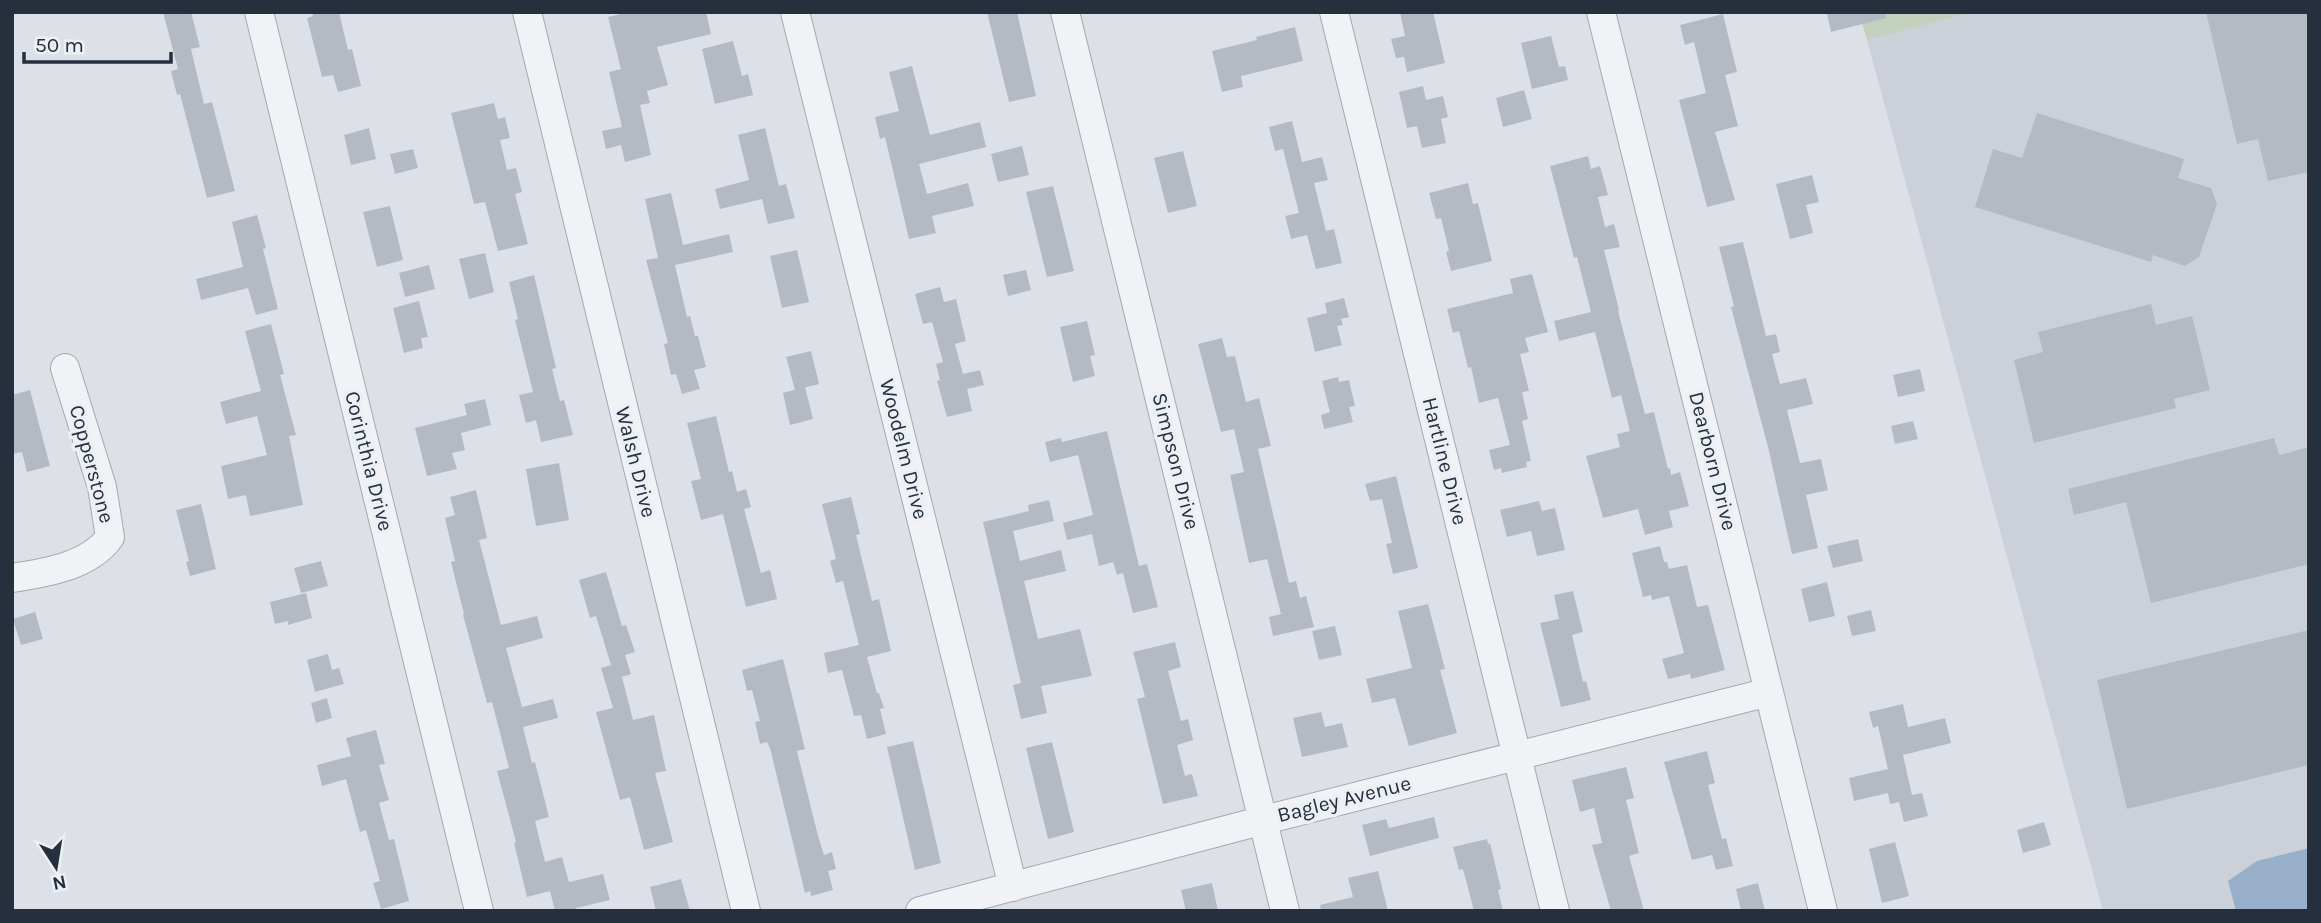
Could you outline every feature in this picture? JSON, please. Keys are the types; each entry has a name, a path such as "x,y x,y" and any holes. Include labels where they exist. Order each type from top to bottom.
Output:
{"street":[{"name":"Corinthia Drive","path":"259,12 479,911"},
{"name":"Walsh Drive","path":"527,12 746,911"},
{"name":"Woodelm Drive","path":"795,12 1013,887"},
{"name":"Simpson Drive","path":"1065,12 1264,820 1284,911"},
{"name":"Hartline Drive","path":"1334,12 1555,911"},
{"name":"Dearborn Drive","path":"1601,12 1823,911"},
{"name":"Copperstone","path":"12,578 51,570 81,560 102,548 110,537 102,487 65,368"},
{"name":"Bagley Avenue","path":"920,911 1264,820 1769,692"}],"shaded area":[{"path":"1975,12 2309,12 2309,911 2103,911 1867,40"}],"green space":[{"path":"1859,12 1975,12 1867,40"}],"water":[{"path":"2309,848 2309,911 2236,911 2228,881 2257,861"}],"building":[{"path":"163,12 191,12 200,47 191,49 204,104 212,102 235,191 207,198 180,94 177,95 171,71 178,69"},
{"path":"312,12 339,12 348,50 352,49 361,86 338,92 333,75 322,77 307,18 313,16"},
{"path":"629,12 706,12 711,34 657,47 668,85 647,91 650,103 640,105 651,155 625,162 621,145 606,149 602,131 622,127 609,72 621,69 608,17"},
{"path":"987,12 1017,12 1036,96 1009,102"},
{"path":"1400,12 1433,12 1445,63 1407,72 1404,57 1396,58 1391,39 1405,36"},
{"path":"1885,12 1886,18 1831,32 1827,14"},
{"path":"2206,12 2309,12 2309,172 2268,181 2258,139 2237,144"},
{"path":"1723,14 1737,72 1725,75 1738,126 1715,132 1735,200 1707,207 1679,100 1706,93 1694,42 1685,45 1680,25"},
{"path":"1295,27 1303,61 1241,76 1243,87 1222,92 1212,51"},
{"path":"1551,36 1559,67 1565,66 1568,80 1532,89 1521,43"},
{"path":"733,41 742,76 748,74 753,95 715,104 702,49"},
{"path":"912,66 930,135 980,122 986,147 919,164 927,194 968,183 974,206 932,216 936,233 909,239 885,137 880,139 875,117 899,111 889,72"},
{"path":"1423,86 1426,100 1443,96 1448,117 1441,119 1446,143 1422,148 1417,126 1407,128 1399,92"},
{"path":"1524,90 1532,119 1503,127 1496,98"},
{"path":"494,103 498,119 505,117 510,138 500,140 507,170 516,168 522,192 515,194 528,244 498,251 485,202 474,204 451,113"},
{"path":"2037,113 2184,159 2178,178 2211,188 2217,204 2199,257 2185,266 2153,255 2151,262 1975,207 1993,149 2022,158"},
{"path":"1292,121 1302,162 1322,157 1328,180 1314,183 1326,231 1334,229 1342,263 1316,269 1307,235 1291,239 1285,216 1299,213 1283,149 1275,151 1269,127"},
{"path":"369,128 376,159 351,165 344,135"},
{"path":"765,128 779,186 786,184 795,218 768,224 762,199 720,209 715,189 749,180 738,135"},
{"path":"1022,146 1029,175 998,182 991,154"},
{"path":"413,149 418,168 395,174 390,154"},
{"path":"1183,151 1197,206 1168,213 1154,158"},
{"path":"1588,156 1591,169 1600,166 1608,195 1598,197 1605,227 1614,224 1620,247 1604,250 1645,414 1654,412 1668,469 1670,468 1671,475 1680,472 1689,506 1669,511 1673,527 1645,535 1638,509 1603,518 1586,456 1620,447 1617,434 1630,431 1621,395 1612,398 1595,332 1559,341 1554,321 1591,312 1550,166"},
{"path":"1812,175 1819,202 1806,205 1813,233 1790,239 1776,184"},
{"path":"1468,183 1473,204 1478,203 1492,261 1451,271 1441,218 1436,219 1429,193"},
{"path":"1053,186 1074,271 1047,277 1026,192"},
{"path":"671,193 683,245 729,234 733,252 675,265 687,317 690,316 695,336 698,336 706,367 694,370 700,389 682,394 676,374 671,375 664,344 668,343 646,260 658,258 645,199"},
{"path":"390,206 403,260 377,267 363,212"},
{"path":"257,215 278,309 256,315 248,288 201,300 196,279 243,267 232,222"},
{"path":"1743,242 1766,336 1776,334 1780,352 1772,354 1780,384 1806,378 1813,404 1787,410 1800,463 1821,459 1828,490 1806,495 1818,548 1792,554 1768,447 1731,307 1734,306 1719,247"},
{"path":"797,250 809,302 782,308 770,256"},
{"path":"485,253 494,292 469,299 459,259"},
{"path":"429,265 435,289 405,297 399,273"},
{"path":"1026,270 1031,290 1008,296 1003,275"},
{"path":"1532,274 1548,332 1525,338 1529,352 1520,354 1529,391 1522,392 1528,419 1522,421 1531,461 1526,462 1527,467 1502,473 1501,468 1494,470 1489,450 1510,445 1498,398 1479,403 1459,331 1453,333 1447,309 1513,293 1510,279"},
{"path":"534,275 556,368 552,369 573,435 541,442 536,420 526,423 519,395 533,392 515,320 518,319 509,282"},
{"path":"940,287 944,302 956,299 966,341 955,344 963,374 980,370 984,385 967,389 972,411 947,417 937,381 940,380 936,364 943,362 932,322 923,324 915,294"},
{"path":"1344,298 1349,317 1341,319 1343,325 1337,326 1342,345 1315,352 1307,318 1327,313 1325,303"},
{"path":"419,301 428,337 421,338 423,348 404,353 393,308"},
{"path":"2151,304 2156,325 2192,316 2210,390 2174,399 2176,408 2034,443 2014,360 2043,352 2038,332"},
{"path":"1087,321 1095,355 1090,356 1095,376 1073,382 1060,327"},
{"path":"271,324 284,374 280,375 296,435 289,436 303,505 250,516 246,495 228,499 221,466 267,455 257,416 226,424 220,402 261,391 245,331"},
{"path":"1222,338 1227,357 1235,356 1246,402 1259,398 1271,446 1258,449 1289,583 1296,581 1300,598 1306,596 1314,627 1273,636 1269,617 1281,614 1267,559 1249,563 1230,475 1244,472 1234,429 1221,432 1198,344"},
{"path":"811,351 819,384 795,390 786,357"},
{"path":"1920,369 1925,391 1898,397 1893,375"},
{"path":"1338,377 1339,382 1349,380 1355,406 1349,407 1353,422 1324,429 1321,415 1330,412 1322,381"},
{"path":"805,387 813,419 790,425 783,393"},
{"path":"30,390 50,466 27,472 22,452 12,454 12,395"},
{"path":"485,399 491,425 461,433 465,450 452,453 457,469 427,476 415,428 467,415 464,404"},
{"path":"716,416 729,472 732,471 737,492 746,489 751,507 744,509 761,573 770,570 777,599 746,607 723,514 701,520 691,481 701,479 687,423"},
{"path":"1913,421 1918,439 1895,444 1891,426"},
{"path":"1107,431 1139,566 1147,564 1158,607 1133,613 1123,573 1117,575 1113,562 1099,566 1092,534 1067,540 1063,523 1093,515 1078,455 1050,462 1045,442 1061,438 1062,442"},
{"path":"2274,438 2279,455 2309,447 2309,564 2151,603 2126,502 2074,515 2068,489"},
{"path":"559,463 569,520 536,526 526,469"},
{"path":"1396,476 1418,568 1393,574 1386,544 1392,543 1382,499 1370,501 1365,484"},
{"path":"476,490 487,538 479,540 501,625 537,616 543,638 506,648 522,707 553,699 558,718 523,727 549,817 535,821 545,862 562,857 569,882 603,874 610,900 576,908 577,911 555,911 550,891 527,897 514,843 516,842 497,771 509,768 492,702 487,703 463,615 451,562 455,561 445,518 455,515 450,497"},
{"path":"851,497 860,534 856,535 872,601 879,599 891,651 867,657 884,708 880,709 886,734 867,739 861,715 854,716 842,670 828,673 824,653 859,645 843,581 836,583 830,561 836,559 822,504"},
{"path":"1049,500 1054,521 1013,531 1020,561 1061,550 1066,571 1024,581 1038,639 1080,629 1092,676 1041,686 1047,713 1021,719 1013,685 1021,683 983,522 1029,511 1028,505"},
{"path":"1539,501 1542,511 1555,508 1565,550 1537,556 1531,531 1507,537 1500,510"},
{"path":"201,504 216,569 190,576 186,562 189,561 176,510"},
{"path":"1858,539 1863,561 1833,568 1827,546"},
{"path":"1660,546 1664,562 1667,562 1669,569 1687,565 1697,607 1708,605 1725,670 1691,679 1690,674 1668,679 1662,659 1684,653 1669,596 1652,600 1651,595 1643,597 1632,553"},
{"path":"321,561 328,586 301,593 294,568"},
{"path":"606,572 622,626 626,625 635,652 625,655 631,674 622,677 633,720 654,715 666,771 655,773 673,842 644,850 630,797 620,800 596,712 613,708 601,668 611,665 596,616 590,618 579,580"},
{"path":"1827,582 1835,616 1809,622 1801,589"},
{"path":"1573,591 1583,632 1572,635 1583,682 1586,681 1591,700 1561,707 1540,623 1559,619 1554,595"},
{"path":"306,593 312,618 288,625 288,621 275,624 270,602"},
{"path":"1428,604 1445,669 1440,670 1457,733 1409,746 1395,698 1372,703 1366,679 1412,668 1398,611"},
{"path":"1871,610 1876,631 1852,636 1847,616"},
{"path":"35,612 43,639 21,645 13,619"},
{"path":"1335,626 1342,655 1319,660 1312,631"},
{"path":"2309,630 2309,765 2127,809 2097,680"},
{"path":"1175,642 1181,667 1168,671 1181,721 1188,719 1193,740 1177,745 1185,776 1192,774 1198,796 1163,804 1137,699 1145,697 1133,652"},
{"path":"328,654 332,670 339,668 344,684 315,692 307,660"},
{"path":"783,659 805,749 797,751 818,836 824,855 832,852 836,869 828,871 833,890 811,896 810,891 805,893 770,748 767,742 760,744 755,722 760,721 752,690 747,691 742,670"},
{"path":"327,698 332,718 316,723 311,703"},
{"path":"1903,704 1908,727 1945,718 1951,743 1903,755 1912,795 1922,793 1928,816 1904,822 1899,802 1890,804 1888,793 1854,801 1849,778 1888,769 1878,726 1873,728 1869,712"},
{"path":"1321,712 1325,727 1342,723 1348,747 1302,757 1293,718"},
{"path":"376,730 385,764 379,765 389,800 379,803 389,840 394,839 409,901 381,909 373,883 380,881 366,830 360,832 346,779 322,786 317,765 351,756 346,738"},
{"path":"913,741 941,863 915,870 887,747"},
{"path":"1052,742 1074,832 1048,839 1026,748"},
{"path":"1707,751 1715,783 1708,785 1722,839 1726,838 1733,866 1716,870 1712,855 1692,860 1664,762"},
{"path":"1626,767 1634,798 1626,800 1639,853 1629,856 1644,911 1611,911 1592,845 1602,843 1594,808 1580,812 1572,780"},
{"path":"1434,817 1439,838 1370,856 1362,825 1386,819 1389,828"},
{"path":"2044,822 2051,845 2023,853 2017,830"},
{"path":"1487,839 1501,889 1498,890 1503,911 1474,911 1463,869 1459,870 1453,847"},
{"path":"1895,842 1909,896 1882,903 1869,849"},
{"path":"1378,871 1388,911 1321,911 1320,905 1353,897 1348,878"},
{"path":"681,879 690,911 656,911 650,887"},
{"path":"1212,883 1218,911 1186,911 1181,890"},
{"path":"1758,883 1765,911 1741,911 1736,889"}]}
